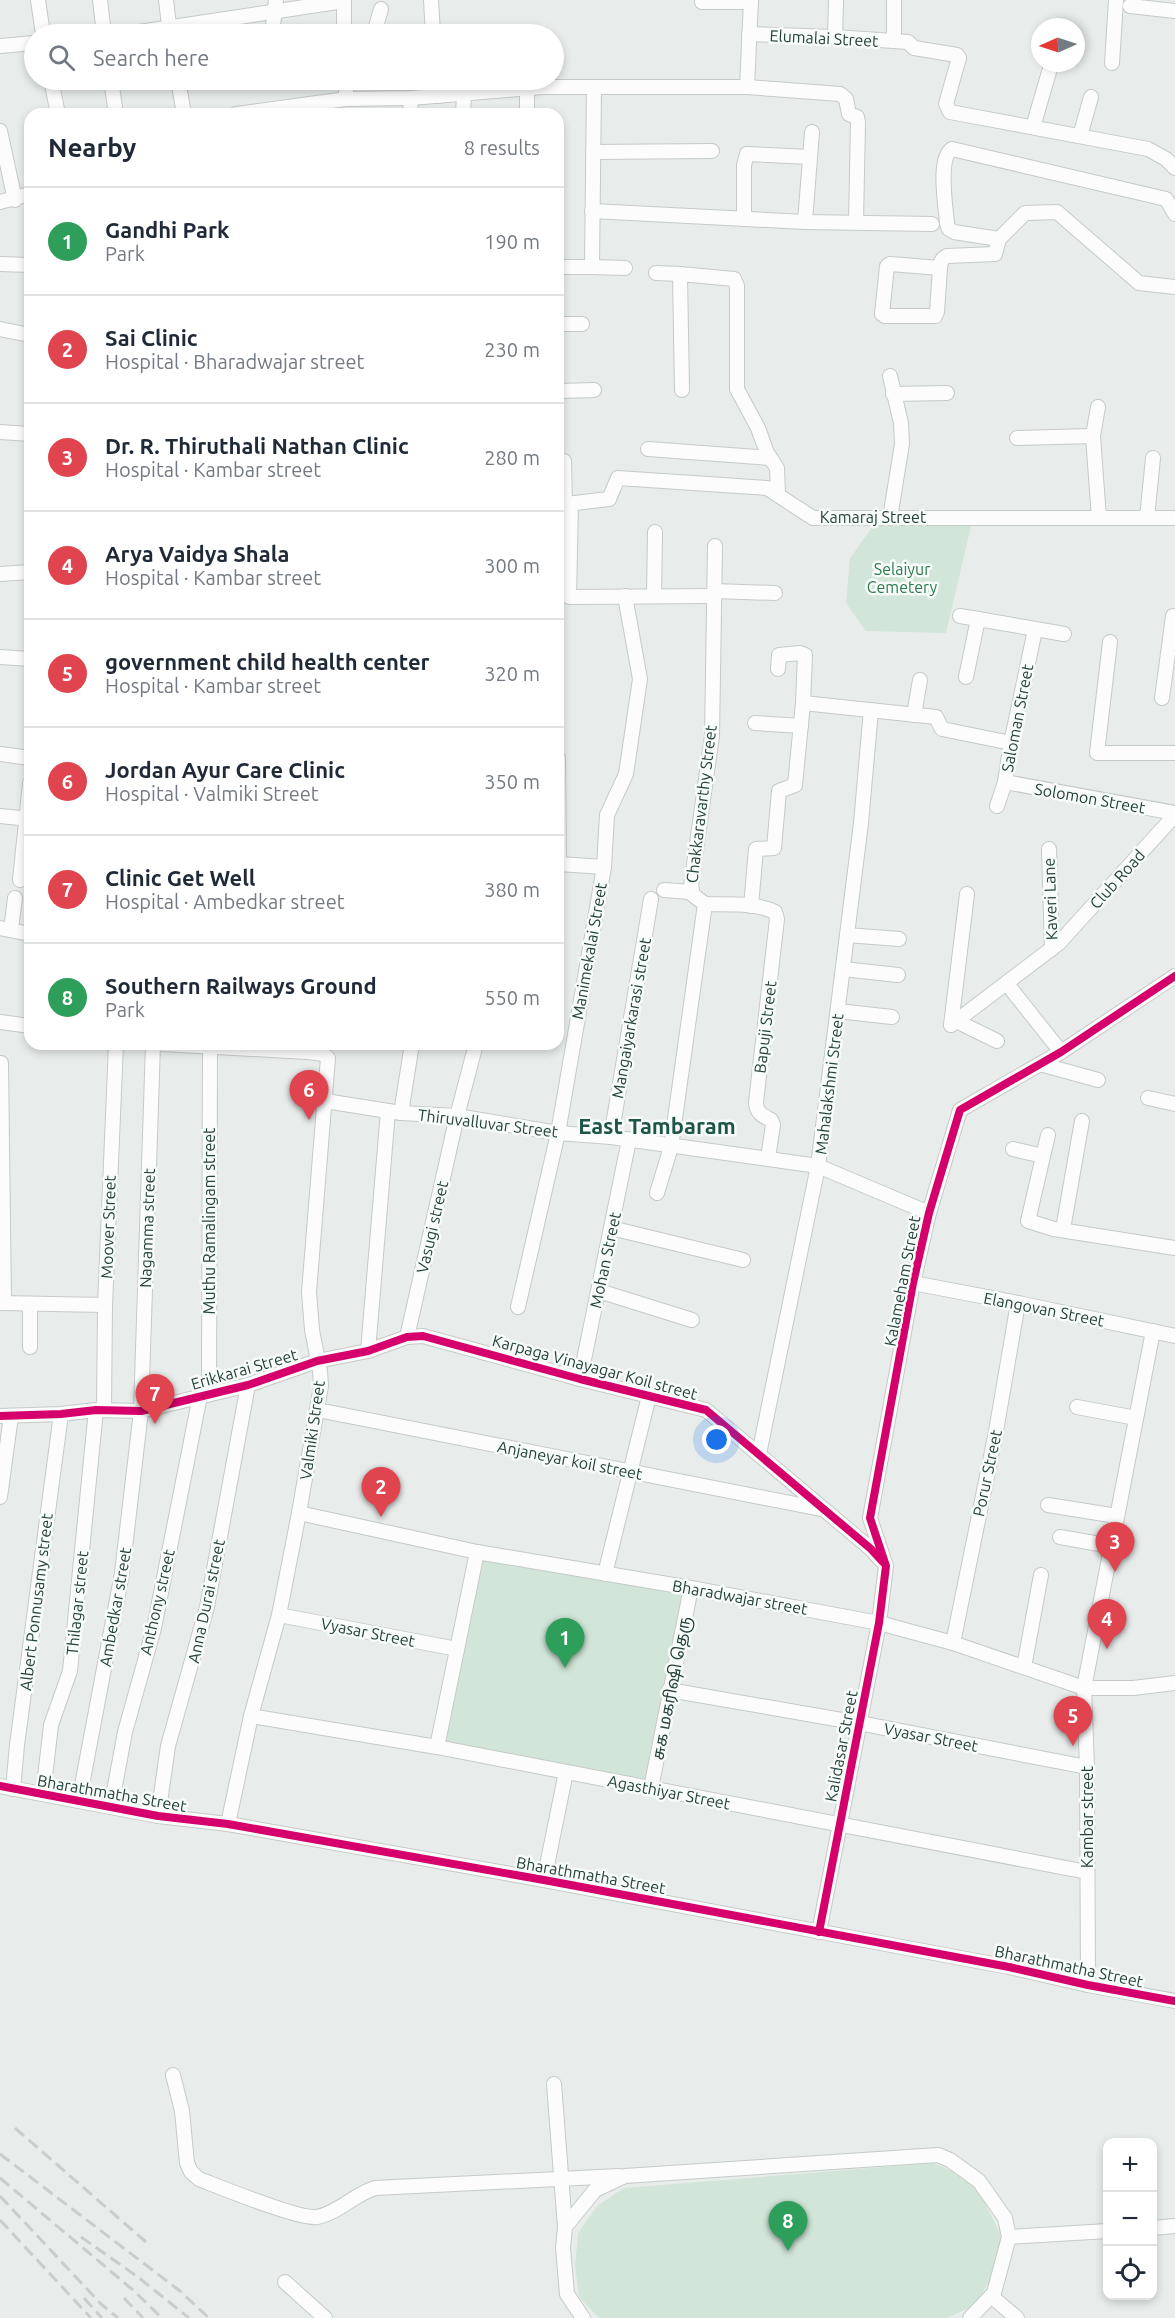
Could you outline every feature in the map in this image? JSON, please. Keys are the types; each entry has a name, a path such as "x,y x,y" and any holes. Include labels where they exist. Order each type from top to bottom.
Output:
{"street":[{"path":"38,0 42,24"},
{"path":"100,0 103,24"},
{"path":"166,0 169,24"},
{"path":"200,24 276,6 344,0 345,24"},
{"path":"430,0 432,24"},
{"path":"835,37 836,0"},
{"name":"Elumalai Street","path":"749,34 894,41 894,0"},
{"path":"1112,63 1116,0"},
{"path":"702,2 751,1 747,87"},
{"path":"273,24 276,6"},
{"path":"1130,6 1175,11"},
{"path":"377,24 381,9"},
{"path":"894,41 908,42 914,48 957,55 959,58 946,104 950,112 1148,149 1166,159 1175,168"},
{"path":"0,46 24,44"},
{"path":"1033,127 1049,72"},
{"path":"592,267 594,87"},
{"path":"564,88 747,87 840,94 846,99 849,114 857,117 858,122 856,222"},
{"path":"53,90 57,108"},
{"path":"112,90 115,108"},
{"path":"180,90 183,108"},
{"path":"346,90 346,99"},
{"path":"438,90 439,96"},
{"path":"311,108 346,99 411,98 514,90"},
{"path":"526,90 527,108"},
{"path":"463,108 464,94"},
{"path":"410,108 411,98"},
{"path":"1080,136 1091,98"},
{"path":"0,131 15,200"},
{"path":"805,222 812,132"},
{"path":"999,238 954,232 949,229 943,178 948,151 952,149 1166,199 1175,214"},
{"path":"593,152 712,151"},
{"path":"744,219 744,160 747,154 810,157"},
{"path":"0,202 24,196"},
{"path":"592,211 805,222 932,224"},
{"path":"940,268 890,264 887,266 882,314 885,316 935,316 941,262 947,256 995,254 999,238 1025,213 1057,212 1139,283 1175,287"},
{"path":"0,264 24,265"},
{"path":"564,267 625,268"},
{"path":"656,273 731,277 736,282 737,389 777,468 778,495"},
{"path":"680,274 682,390"},
{"path":"564,324 582,324"},
{"path":"0,329 24,334"},
{"path":"890,376 901,423 902,444 890,518"},
{"path":"564,391 594,390"},
{"path":"893,394 946,393"},
{"path":"1098,407 1093,436 1099,518"},
{"path":"0,432 24,434"},
{"path":"1017,438 1093,436"},
{"path":"648,449 770,458"},
{"path":"1147,518 1153,458"},
{"path":"564,461 564,550"},
{"name":"Kamaraj Street","path":"565,504 609,499 618,478 767,488 813,518 1175,518"},
{"path":"654,596 655,532"},
{"name":"Chakkaravarthy Street","path":"657,1193 671,1147 705,904 691,892 711,736 715,546"},
{"path":"0,574 24,572"},
{"path":"564,597 775,593"},
{"name":"Manimekalai Street","path":"518,1307 558,1132 604,867 607,815 626,774 640,679 625,596"},
{"path":"960,616 1064,634"},
{"path":"1161,698 1173,616 1175,616"},
{"path":"966,677 978,619"},
{"name":"Saloman Street","path":"997,806 1005,782 1035,630"},
{"path":"1110,642 1097,753 1175,753"},
{"path":"752,906 756,851 757,849 774,848 779,791 795,785 806,662 803,654 781,655 778,657 778,669"},
{"path":"0,657 24,659"},
{"path":"914,715 920,680"},
{"path":"803,703 936,717 942,729 1011,743"},
{"name":"Mahalakshmi Street","path":"759,1454 819,1166 861,823 871,710"},
{"path":"755,723 801,726"},
{"path":"0,754 24,757"},
{"name":"Solomon Street","path":"1005,782 1175,814"},
{"name":"Club Road","path":"954,1023 1055,946 1175,814"},
{"path":"0,816 24,819"},
{"name":"Kaveri Lane","path":"1049,849 1055,946"},
{"path":"20,880 24,850"},
{"path":"564,864 604,867"},
{"path":"664,890 691,892"},
{"path":"967,894 954,1023 997,1041"},
{"path":"15,898 5,929 24,933"},
{"name":"Mangaiyarkarasi street","path":"611,1137 651,899"},
{"name":"Bapuji Street","path":"705,904 769,909 775,912 777,919 756,1102 756,1108 762,1116 771,1120 773,1125 768,1158"},
{"path":"847,935 899,939"},
{"path":"843,969 898,975"},
{"name":"Kalameham Street","path":"886,1566 870,1518 928,1213 960,1110 1062,1052 1175,976"},
{"path":"1007,984 1062,1052"},
{"path":"838,1011 892,1017"},
{"path":"0,1022 24,1025"},
{"name":"Moover Street","path":"100,1410 116,1050"},
{"name":"Nagamma street","path":"141,1411 153,1050"},
{"name":"Muthu Ramalingam street","path":"205,1395 210,1050"},
{"name":"Valmiki Street","path":"228,1824 251,1716 279,1615 321,1386 312,1330 309,1292 328,1058 311,1050"},
{"path":"368,1351 394,1112 410,1050"},
{"name":"Vasugi street","path":"407,1337 475,1050"},
{"path":"1,1063 2,1304 105,1305"},
{"path":"1040,1064 1098,1080"},
{"path":"1148,1098 1175,1104"},
{"name":"Thiruvalluvar Street","path":"325,1101 394,1112 458,1116 558,1132 611,1137 819,1166 928,1213"},
{"path":"1063,1229 1082,1121"},
{"path":"1048,1135 1028,1221 1175,1248"},
{"name":"Mohan Street","path":"580,1379 630,1140"},
{"path":"1013,1149 1043,1156"},
{"path":"611,1228 743,1260"},
{"name":"Elangovan Street","path":"914,1283 1175,1336"},
{"path":"598,1291 692,1320"},
{"name":"Porur Street","path":"953,1643 995,1437 1018,1303"},
{"path":"30,1304 30,1347"},
{"name":"Kambar street","path":"1088,1985 1087,1767 1084,1688 1153,1331"},
{"name":"Karpaga Vinayagar Koil street","path":"317,1361 368,1351 407,1337 423,1336 441,1339 580,1379 706,1410 871,1549 886,1566"},
{"name":"Erikkarai Street","path":"6,1416 100,1410 141,1411 248,1385 317,1361"},
{"name":"Anna Durai street","path":"158,1816 168,1746 189,1680 207,1607 248,1385"},
{"name":"Anthony street","path":"111,1807 125,1732 156,1618 205,1395"},
{"path":"605,1574 649,1396"},
{"path":"1077,1407 1136,1418"},
{"name":"Thilagar street","path":"43,1794 51,1725 70,1671 100,1410"},
{"name":"Anjaneyar koil street","path":"318,1410 823,1509"},
{"name":"Ambedkar street","path":"79,1801 122,1573 141,1411"},
{"name":"Albert Ponnusamy street","path":"7,1788 17,1745 61,1414"},
{"path":"0,1497 6,1416"},
{"path":"1048,1505 1117,1516"},
{"name":"Bharadwajar street","path":"299,1513 477,1552 879,1623 953,1643 1084,1688 1133,1688 1175,1683"},
{"path":"1060,1537 1111,1546"},
{"path":"437,1747 477,1552"},
{"name":"Kalidasar Street","path":"819,1932 879,1623 886,1566"},
{"path":"1024,1667 1041,1575"},
{"name":"சுக மகரிஷி தெரு","path":"651,1788 690,1588"},
{"name":"Vyasar Street","path":"279,1615 457,1649"},
{"name":"Vyasar Street","path":"669,1690 860,1723 1087,1767"},
{"name":"Agasthiyar Street","path":"251,1716 437,1747 1087,1872"},
{"path":"544,1880 566,1772"},
{"name":"Bharathmatha Street","path":"7,1788 158,1816 228,1824 544,1880 1009,1967 1175,2001"},
{"path":"173,2075 182,2111 186,2163 191,2172 199,2179 305,2217 324,2215 364,2191 375,2188 626,2176 938,2155 950,2160 980,2181 1005,2218 1009,2237 994,2293 970,2318"},
{"path":"554,2084 560,2178 566,2227 563,2248 567,2294 583,2318"},
{"path":"566,2227 595,2190 626,2176"},
{"path":"1157,2228 1175,2226"},
{"path":"1009,2237 1103,2231"},
{"path":"285,2282 325,2318"},
{"path":"991,2296 1017,2318"}],"green space":[{"name":"Selaiyur Cemetery","path":"876,522 972,522 946,633 866,631 846,603 850,558"},
{"path":"476,1555 691,1588 651,1788 442,1748"},
{"path":"933,2163 964,2176 983,2199 1001,2235 995,2273 974,2306 946,2318 599,2318 579,2297 575,2266 578,2233 597,2206 624,2188"}],"railway":[{"path":"15,2128 146,2242"},
{"path":"0,2154 180,2291 209,2318"},
{"path":"0,2178 133,2290 162,2318"},
{"path":"0,2196 101,2304 118,2318"},
{"path":"0,2220 91,2318"},
{"path":"81,2237 138,2277 189,2318"},
{"path":"84,2298 102,2318"},
{"path":"124,2298 143,2318"}],"cycle path":[{"path":"819,1932 879,1623 886,1566 870,1518 913,1283 929,1213 960,1110 1061,1052 1175,976"},
{"path":"0,1416 61,1414 96,1410 141,1411 248,1385 317,1361 368,1351 407,1337 423,1336 580,1379 706,1410 871,1549 883,1562"},
{"path":"0,1786 158,1816 228,1824 544,1880 1009,1967 1175,2001"}],"place":[{"name":"Jordan Ayur Care Clinic","path":"309,1120"},
{"name":"Clinic Get Well","path":"155,1424"},
{"name":"Sai Clinic","path":"381,1517"},
{"name":"Dr. R. Thiruthali Nathan Clinic","path":"1115,1572"},
{"name":"Arya Vaidya Shala","path":"1107,1649"},
{"name":"Gandhi Park","path":"565,1668"},
{"name":"government child health center","path":"1073,1746"},
{"name":"Southern Railways Ground","path":"788,2251"}],"district":[{"name":"East Tambaram","path":"657,1126"}]}
